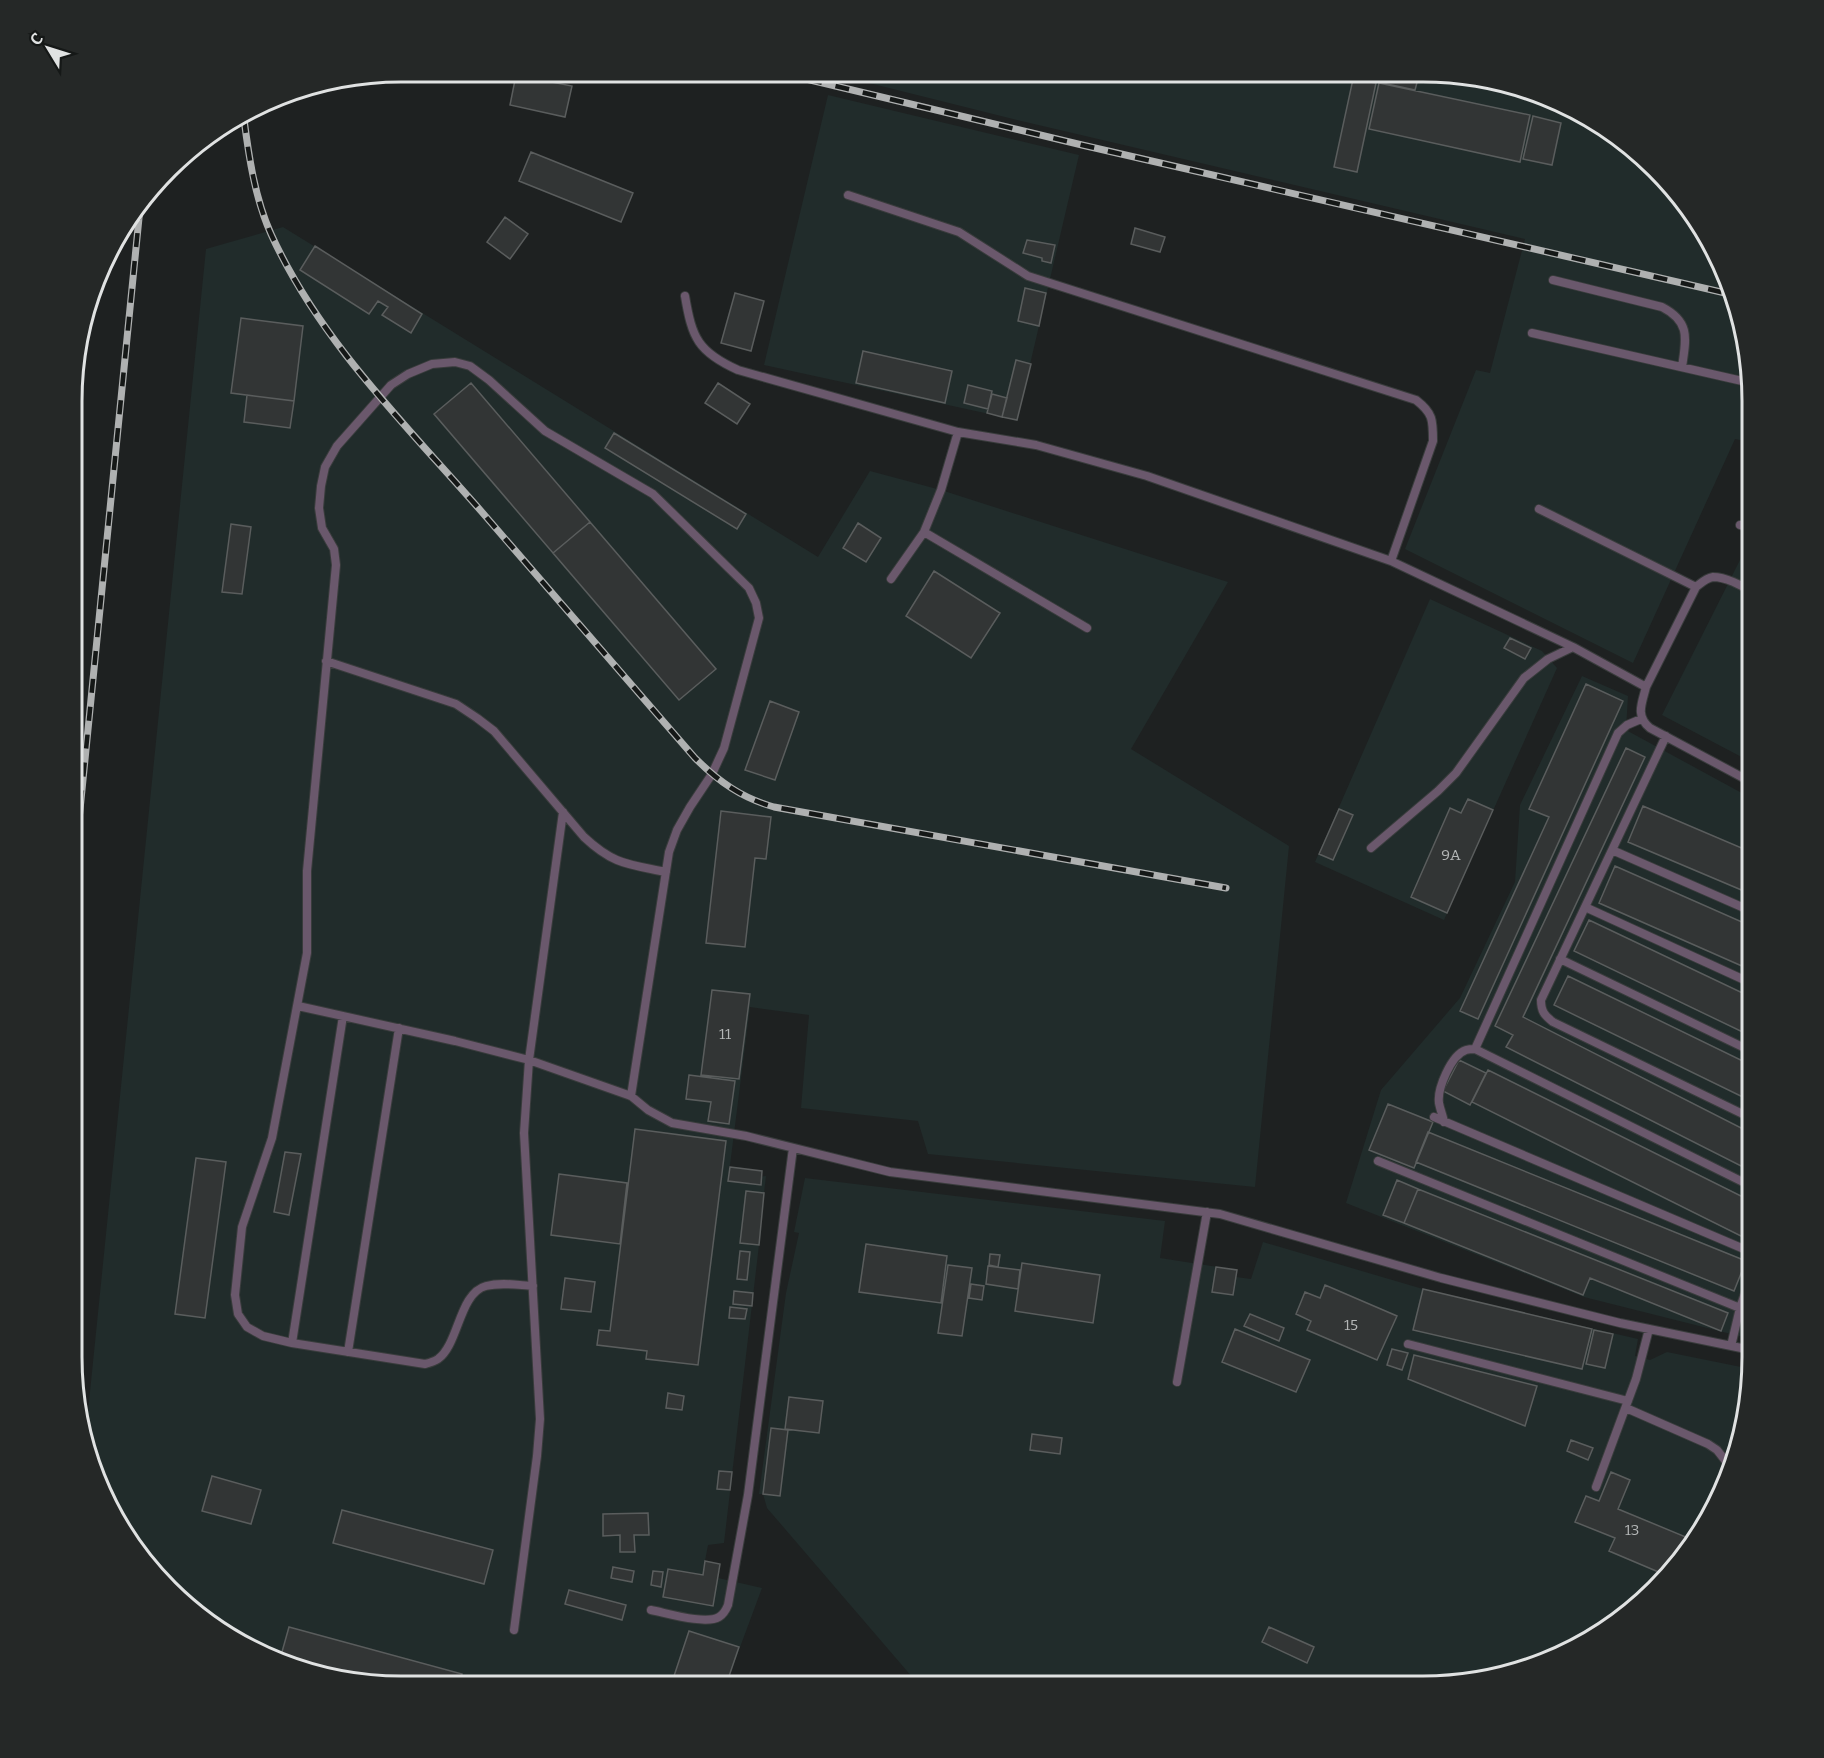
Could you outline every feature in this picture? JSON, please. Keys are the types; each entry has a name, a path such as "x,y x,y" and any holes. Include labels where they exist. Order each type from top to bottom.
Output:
{"lane":[{"path":"848,195 959,232 1028,276 1416,400 1428,409 1433,423 1433,441 1391,561"},
{"path":"1553,280 1662,307 1671,312 1679,319 1686,337 1683,367"},
{"path":"685,296 690,325 700,346 721,363 738,370 957,432 1036,445 1127,471 1391,561 1573,647 1646,687"},
{"path":"1532,333 1741,380"},
{"path":"532,1286 499,1283 483,1286 473,1295 463,1312 449,1345 438,1359 425,1364 292,1343 263,1336 247,1327 238,1314 235,1295 242,1227 272,1138 307,953 307,871 336,565 333,549 322,528 319,508 321,486 325,468 337,446 391,385 408,374 432,364 455,362 470,366 489,380 545,431 653,494 749,588 756,603 759,618 755,639 724,748 712,774 677,830 669,852 631,1096"},
{"path":"891,579 924,532 941,490 957,432"},
{"path":"1539,509 1696,587"},
{"path":"924,532 1087,628"},
{"path":"1742,588 1729,581 1713,578 1705,580 1696,587 1646,687 1640,715 1650,728 1742,777"},
{"path":"1371,848 1456,773 1524,678 1548,659 1573,647"},
{"path":"326,661 456,704 494,731 563,812 601,852 618,862 666,872"},
{"path":"1475,1048 1618,734 1628,725 1641,719"},
{"path":"1666,736 1541,1000 1541,1009 1545,1016 1553,1022 1742,1115"},
{"path":"514,1630 540,1419 524,1133 529,1060 563,812"},
{"path":"1612,850 1742,907"},
{"path":"1585,908 1742,979"},
{"path":"1560,959 1742,1047"},
{"path":"298,1006 529,1060 631,1096 648,1110 672,1123 746,1136 890,1172 1207,1212 1255,1223 1441,1278 1649,1329 1742,1348"},
{"path":"292,1343 343,1016"},
{"path":"348,1352 399,1028"},
{"path":"1444,1122 1439,1102 1440,1089 1446,1074 1457,1056 1464,1050 1475,1048 1742,1182"},
{"path":"1434,1117 1742,1248"},
{"path":"651,1610 704,1620 713,1619 724,1613 728,1605 748,1495 793,1148"},
{"path":"1378,1161 1740,1308"},
{"path":"1177,1382 1207,1212"},
{"path":"1731,1346 1742,1305"},
{"path":"1596,1487 1627,1404 1649,1329"},
{"path":"1408,1344 1627,1404 1717,1449 1725,1460"}],"shaded area":[{"path":"865,82 1423,82 1464,85 1525,99 1564,115 1600,136 1633,162 1662,191 1688,224 1709,260 1725,299 1739,360 1742,440 1735,439 1633,663 1405,549 1476,370 1490,373 1525,239"},
{"path":"828,95 1079,155 1017,420 764,365"},
{"path":"283,227 818,557 870,471 941,490 1228,582 1131,749 1289,846 1255,1187 928,1154 918,1121 801,1108 809,1015 750,1007 728,1181 766,1176 764,1193 746,1191 740,1243 759,1245 724,1543 708,1545 705,1561 720,1564 718,1578 762,1588 729,1676 401,1676 360,1673 299,1659 260,1643 224,1622 176,1582 136,1534 115,1498 99,1459 88,1413 206,249"},
{"path":"1742,556 1742,757 1662,715"},
{"path":"1430,599 1542,651 1557,668 1444,920 1315,862"},
{"path":"1582,676 1628,696 1626,730 1742,793 1742,1337 1584,1297 1346,1203 1381,1090 1460,998 1515,882 1520,805"},
{"path":"805,1178 1165,1221 1160,1258 1237,1270 1236,1277 1251,1279 1263,1242 1423,1289 1638,1339 1635,1356 1650,1360 1667,1352 1742,1367 1739,1398 1731,1439 1717,1479 1699,1516 1676,1551 1648,1582 1617,1610 1582,1633 1545,1651 1505,1665 1464,1673 1423,1676 911,1676 767,1508 763,1494 759,1494 786,1293 799,1233 794,1232"}],"building":[{"path":"515,82 552,82 572,86 565,117 510,105"},
{"path":"1352,82 1376,83 1357,172 1334,167"},
{"path":"1378,82 1417,82 1415,90"},
{"path":"1379,83 1530,115 1520,162 1369,129"},
{"path":"1533,116 1561,123 1552,165 1523,159"},
{"path":"531,152 633,193 621,222 519,181"},
{"path":"505,217 528,234 510,259 487,242"},
{"path":"1135,228 1165,237 1160,252 1131,244"},
{"path":"1027,240 1055,245 1051,263 1023,253"},
{"path":"315,246 422,314 411,333 382,315 388,307 378,301 369,314 300,270"},
{"path":"1025,288 1046,293 1039,326 1018,321"},
{"path":"735,293 764,301 751,351 721,343"},
{"path":"241,318 303,326 294,401 231,393"},
{"path":"863,351 952,371 945,403 856,383"},
{"path":"1016,360 1031,364 1017,420 1002,417"},
{"path":"471,383 590,522 553,553 434,414"},
{"path":"718,383 750,404 737,424 705,403"},
{"path":"968,385 992,391 988,409 964,403"},
{"path":"992,394 1007,398 1002,417 987,413"},
{"path":"247,395 294,401 290,428 244,422"},
{"path":"614,433 746,514 737,529 605,448"},
{"path":"590,522 716,669 679,700 553,553"},
{"path":"858,523 881,538 866,562 843,548"},
{"path":"231,524 251,527 242,594 222,592"},
{"path":"934,571 1000,613 971,658 906,616"},
{"path":"1510,638 1531,648 1525,659 1504,648"},
{"path":"1586,684 1623,701 1478,1019 1460,1011 1549,817 1529,809"},
{"path":"770,701 799,712 775,780 745,770"},
{"path":"1626,748 1645,757 1523,1017 1742,1128 1742,1166 1506,1047 1513,1035 1495,1026"},
{"path":"1468,799 1493,810 1447,913 1411,897 1450,808 1461,813"},
{"path":"1643,806 1742,848 1742,890 1628,842"},
{"path":"1339,809 1353,815 1333,860 1319,854"},
{"path":"721,811 771,817 766,859 755,858 745,947 706,943"},
{"path":"1615,866 1742,922 1742,966 1599,903"},
{"path":"1589,920 1742,993 1742,1032 1574,951"},
{"path":"1568,976 1742,1061 1742,1097 1554,1005"},
{"path":"712,990 750,994 739,1079 701,1075"},
{"path":"1459,1060 1486,1073 1470,1105 1443,1091"},
{"path":"1488,1070 1742,1197 1742,1237 1472,1102"},
{"path":"689,1075 735,1081 729,1124 708,1121 711,1102 686,1099"},
{"path":"1388,1104 1433,1122 1414,1168 1369,1150"},
{"path":"635,1129 726,1141 698,1365 646,1359 647,1351 597,1345 599,1330 610,1331"},
{"path":"1428,1132 1742,1259 1742,1271 1734,1291 1416,1162"},
{"path":"285,1152 301,1154 289,1215 274,1212"},
{"path":"196,1158 226,1162 205,1318 175,1314"},
{"path":"730,1167 762,1171 761,1185 728,1181"},
{"path":"559,1174 627,1183 620,1244 551,1235"},
{"path":"1397,1180 1418,1189 1404,1223 1383,1215"},
{"path":"1418,1189 1728,1313 1721,1331 1590,1278 1583,1295 1404,1223"},
{"path":"746,1191 764,1193 759,1245 740,1243"},
{"path":"866,1244 947,1256 941,1303 859,1292"},
{"path":"740,1251 750,1252 747,1280 737,1279"},
{"path":"990,1254 1000,1255 998,1267 989,1265"},
{"path":"1022,1263 1100,1275 1093,1323 1015,1311"},
{"path":"948,1265 972,1268 962,1336 938,1333"},
{"path":"988,1266 1020,1270 1018,1289 986,1284"},
{"path":"1216,1267 1237,1270 1233,1295 1212,1292"},
{"path":"565,1278 595,1282 591,1312 561,1309"},
{"path":"971,1284 984,1286 982,1300 969,1298"},
{"path":"1325,1285 1397,1316 1377,1360 1307,1330 1311,1321 1296,1314 1305,1292 1320,1298"},
{"path":"1423,1289 1592,1329 1582,1369 1413,1330"},
{"path":"734,1291 753,1293 752,1306 733,1304"},
{"path":"730,1307 747,1309 745,1319 729,1318"},
{"path":"1250,1314 1284,1328 1279,1341 1244,1326"},
{"path":"1235,1329 1310,1360 1296,1392 1222,1362"},
{"path":"1594,1330 1613,1334 1605,1368 1586,1364"},
{"path":"1392,1349 1408,1353 1402,1370 1387,1365"},
{"path":"1414,1355 1537,1386 1525,1426 1408,1379"},
{"path":"668,1393 684,1396 682,1410 666,1408"},
{"path":"789,1397 823,1401 819,1433 785,1429"},
{"path":"771,1428 788,1430 780,1496 763,1494"},
{"path":"1032,1434 1062,1438 1060,1454 1030,1450"},
{"path":"1571,1440 1593,1448 1588,1460 1567,1451"},
{"path":"719,1471 732,1472 730,1490 717,1489"},
{"path":"1611,1472 1630,1480 1618,1509 1686,1537 1658,1572 1609,1551 1615,1538 1575,1522 1586,1496 1599,1501"},
{"path":"212,1476 261,1490 251,1524 202,1511"},
{"path":"342,1510 493,1550 484,1584 333,1543"},
{"path":"648,1513 649,1535 634,1535 635,1552 620,1552 620,1535 603,1536 603,1514"},
{"path":"705,1561 720,1564 713,1606 663,1597 668,1569 703,1575"},
{"path":"613,1567 634,1571 632,1582 611,1578"},
{"path":"653,1571 663,1572 661,1587 651,1585"},
{"path":"569,1590 626,1605 622,1620 565,1604"},
{"path":"289,1627 462,1674 461,1676 401,1676 360,1673 319,1665 282,1652"},
{"path":"1269,1627 1314,1647 1307,1663 1262,1642"},
{"path":"689,1631 739,1647 729,1676 674,1676"}],"railway":[{"path":"819,82 1722,292"},
{"path":"245,123 257,192 265,220 291,273 313,310 338,345 394,413 695,758 713,775 741,794 774,807 1226,888"},
{"path":"82,790 139,220"}]}
